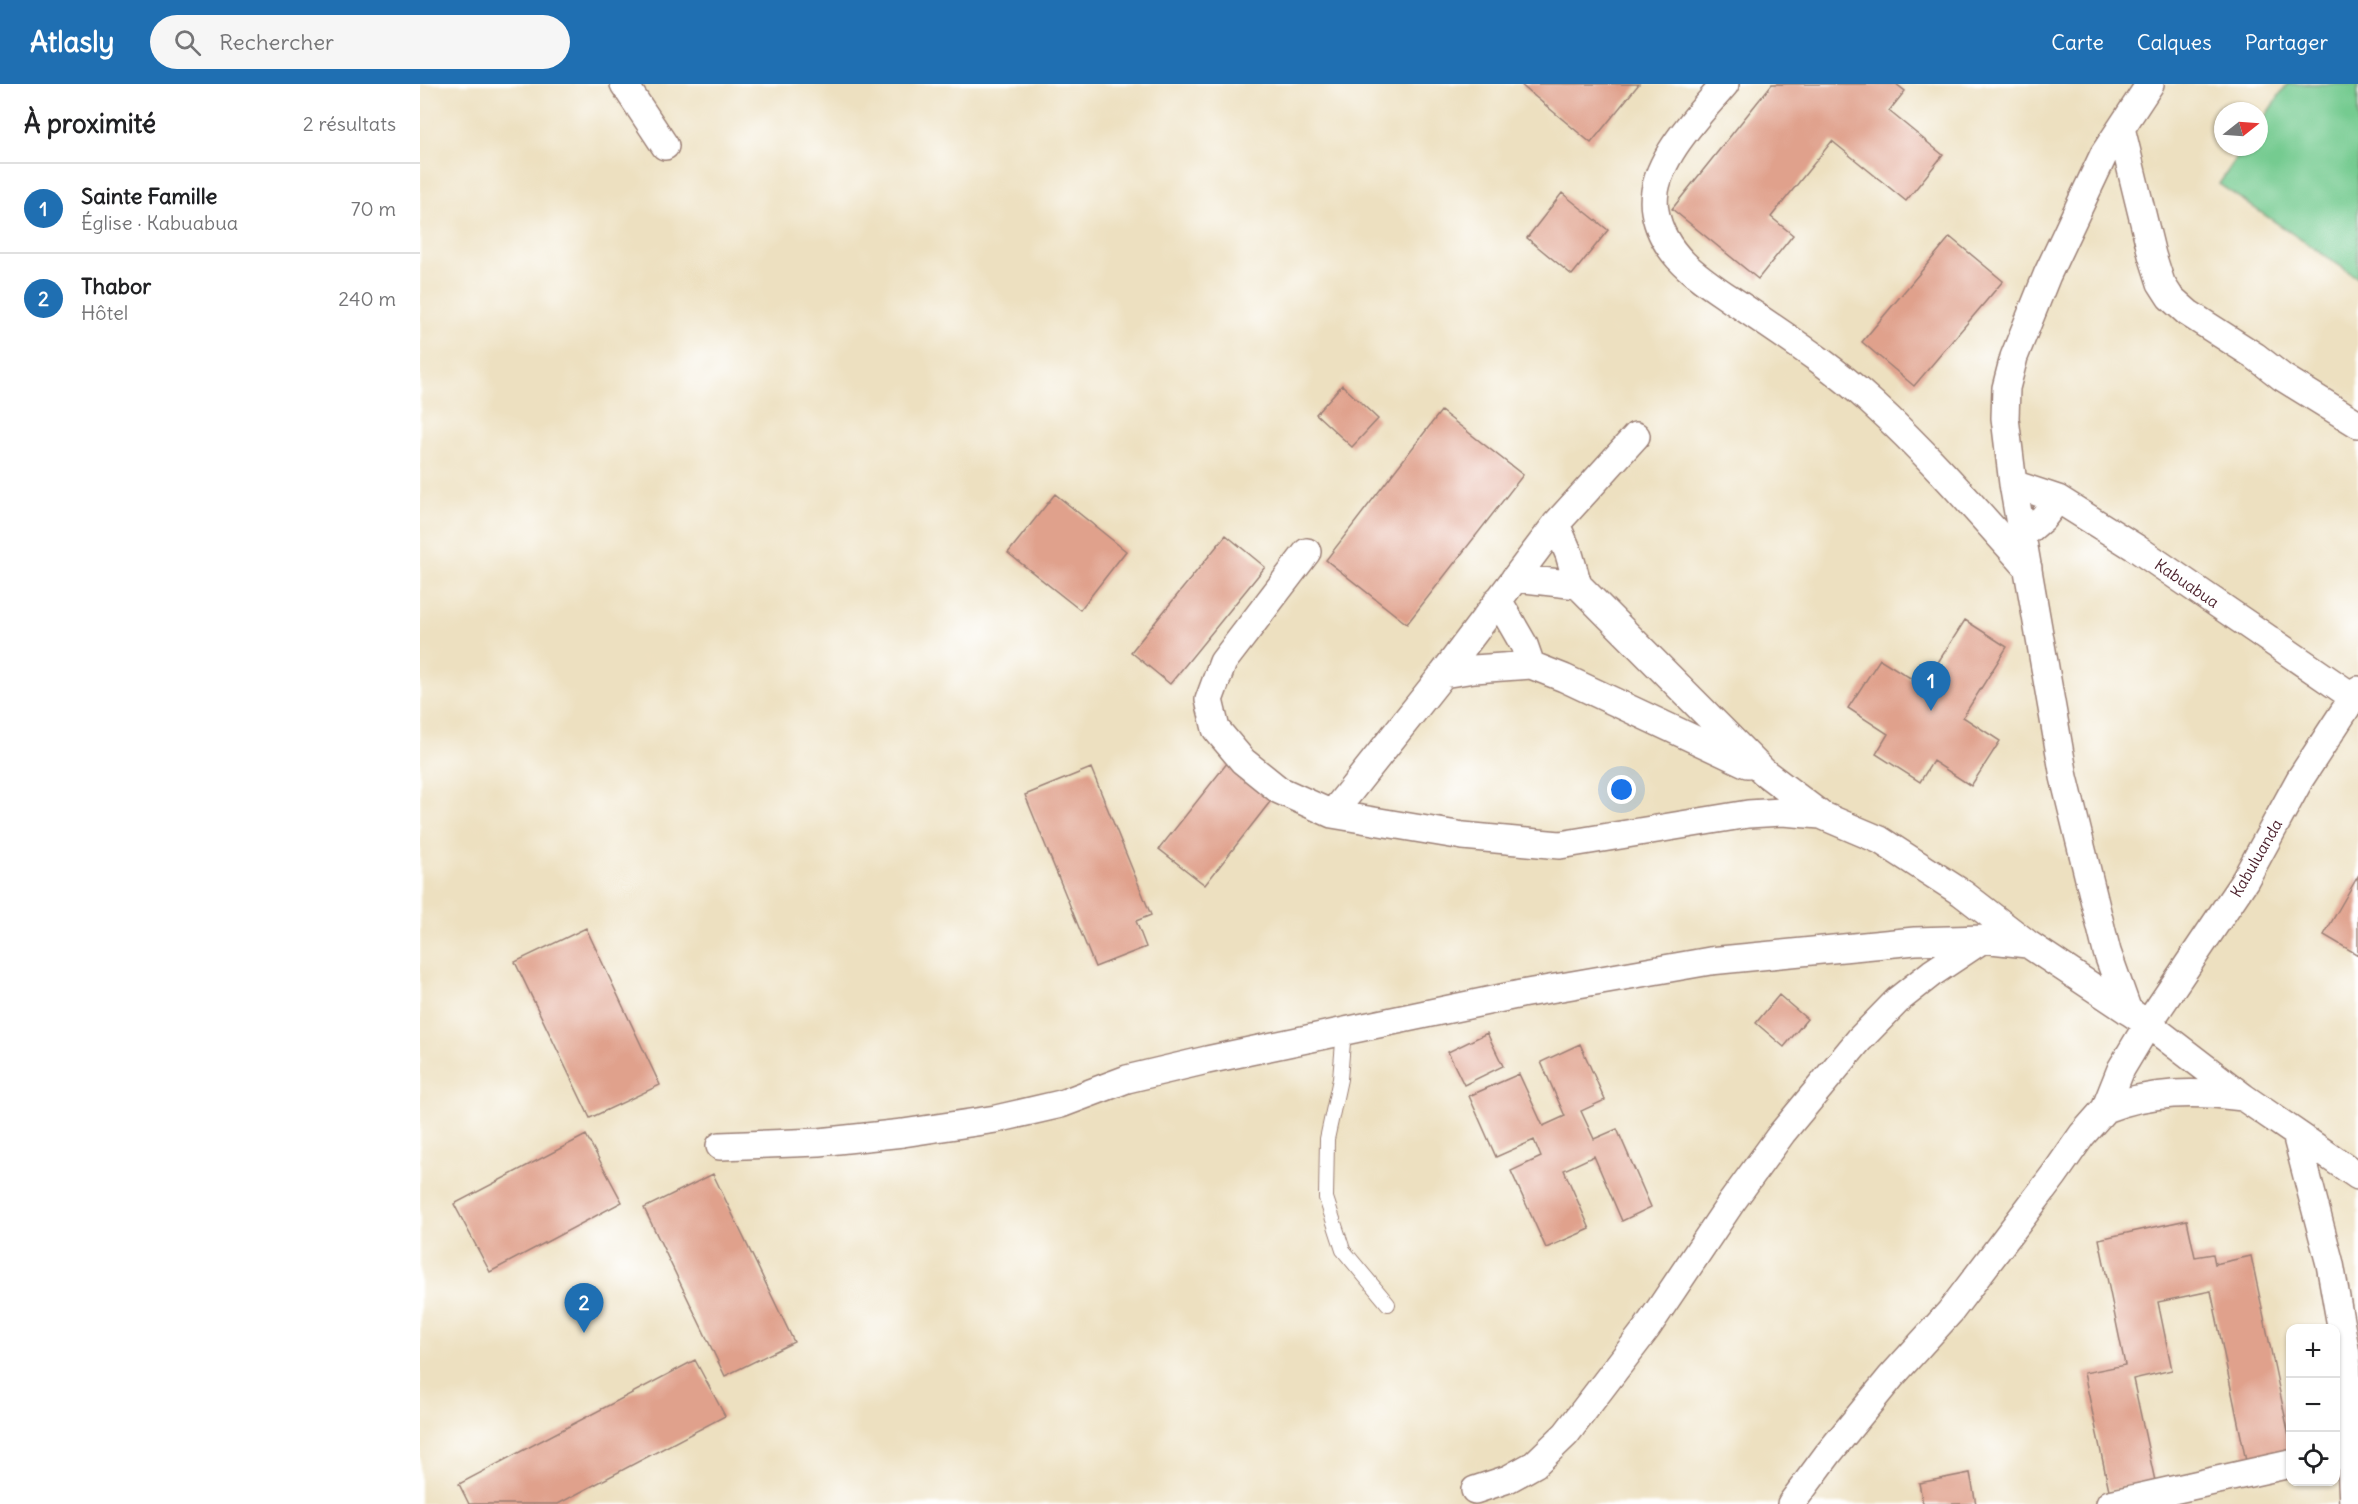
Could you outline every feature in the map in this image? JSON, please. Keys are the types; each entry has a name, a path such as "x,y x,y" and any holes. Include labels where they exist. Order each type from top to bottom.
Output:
{"street":[{"path":"624,84 665,146"},
{"path":"1725,84 1673,145 1654,191 1654,209 1659,229 1674,253 1692,273 1820,360 1872,403 1945,476 2028,568"},
{"path":"2138,1017 2107,952 2064,777 2013,484 2005,418 2006,388 2014,357 2074,214 2104,154 2150,84"},
{"path":"2121,128 2152,255 2161,283 2170,297 2188,313 2255,356 2282,377 2358,424"},
{"path":"1332,814 1443,674 1556,524 1636,436"},
{"name":"Kabuabua","path":"2013,484 2058,499 2356,693"},
{"path":"2023,535 2043,518 2058,499"},
{"path":"1556,524 1569,554 1578,585 1764,772 1821,815 1880,840 1962,893 2028,944 2138,1017 2243,1097 2358,1176"},
{"path":"1307,552 1223,662 1209,700 1216,729 1243,761 1279,790 1332,814 1463,836 1560,845 1748,814 1782,812 1821,815"},
{"path":"1515,578 1578,585"},
{"path":"1498,600 1524,645 1532,665"},
{"path":"1443,674 1474,669 1532,665 1764,772"},
{"name":"Kabuluanda","path":"2105,1109 2138,1017 2245,880 2300,779 2356,693"},
{"path":"720,1146 819,1142 903,1133 996,1119 1061,1104 1127,1080 1344,1030 1521,994 1710,961 1915,941 1983,939 2028,944"},
{"path":"1475,1490 1508,1479 1535,1464 1566,1434 1647,1328 1731,1203 1782,1133 1859,1040 1899,999 1932,973 1983,939"},
{"path":"1791,1504 1828,1454 1891,1377 1950,1312 2082,1135 2105,1109 2129,1099 2156,1095 2212,1093 2243,1097"},
{"path":"2296,1134 2330,1264 2346,1353 2348,1448 2353,1504"},
{"path":"2110,1504 2158,1499 2286,1465"}],"lane":[{"path":"1344,1030 1340,1079 1327,1139 1326,1198 1343,1250 1388,1304"}],"green space":[{"path":"2287,84 2358,84 2358,278 2219,184 2238,156 2268,156 2268,112"}],"building":[{"path":"1520,84 1639,84 1591,143"},
{"path":"1772,84 1896,84 1905,91 1889,111 1943,155 1906,201 1832,141 1771,217 1793,235 1758,279 1672,209"},
{"path":"1562,193 1608,230 1572,275 1527,238"},
{"path":"1950,237 2003,281 1914,386 1862,342"},
{"path":"1342,385 1378,419 1352,447 1316,414"},
{"path":"1441,411 1523,475 1407,624 1326,560"},
{"path":"1055,494 1126,551 1080,610 1008,553"},
{"path":"1226,535 1265,567 1170,684 1131,652"},
{"path":"1965,620 2007,647 1963,717 2000,741 1971,786 1933,761 1920,782 1876,754 1888,734 1848,708 1880,659 1923,686"},
{"path":"1228,762 1273,798 1205,885 1159,849"},
{"path":"1091,768 1151,915 1136,921 1146,947 1095,967 1025,795"},
{"path":"2358,876 2358,955 2324,935"},
{"path":"586,928 660,1085 590,1118 515,962"},
{"path":"1779,995 1807,1019 1784,1047 1756,1023"},
{"path":"1487,1033 1503,1066 1464,1085 1448,1052"},
{"path":"1580,1044 1605,1100 1581,1111 1594,1139 1617,1129 1651,1207 1622,1221 1594,1156 1564,1170 1590,1229 1546,1248 1511,1171 1541,1157 1534,1140 1496,1157 1469,1096 1519,1074 1543,1126 1565,1116 1541,1062"},
{"path":"586,1135 622,1202 490,1272 454,1204"},
{"path":"713,1174 794,1342 725,1376 644,1208"},
{"path":"2187,1220 2195,1257 2213,1254 2215,1264 2251,1256 2286,1421 2286,1453 2246,1461 2211,1291 2158,1302 2172,1370 2133,1379 2155,1481 2109,1490 2084,1373 2125,1365 2099,1239"},
{"path":"695,1360 725,1416 558,1504 469,1504 459,1484"},
{"path":"1970,1473 1976,1504 1923,1504 1919,1483"}],"place":[{"name":"Sainte Famille","path":"1931,711"},
{"name":"Thabor","path":"584,1333"}]}
